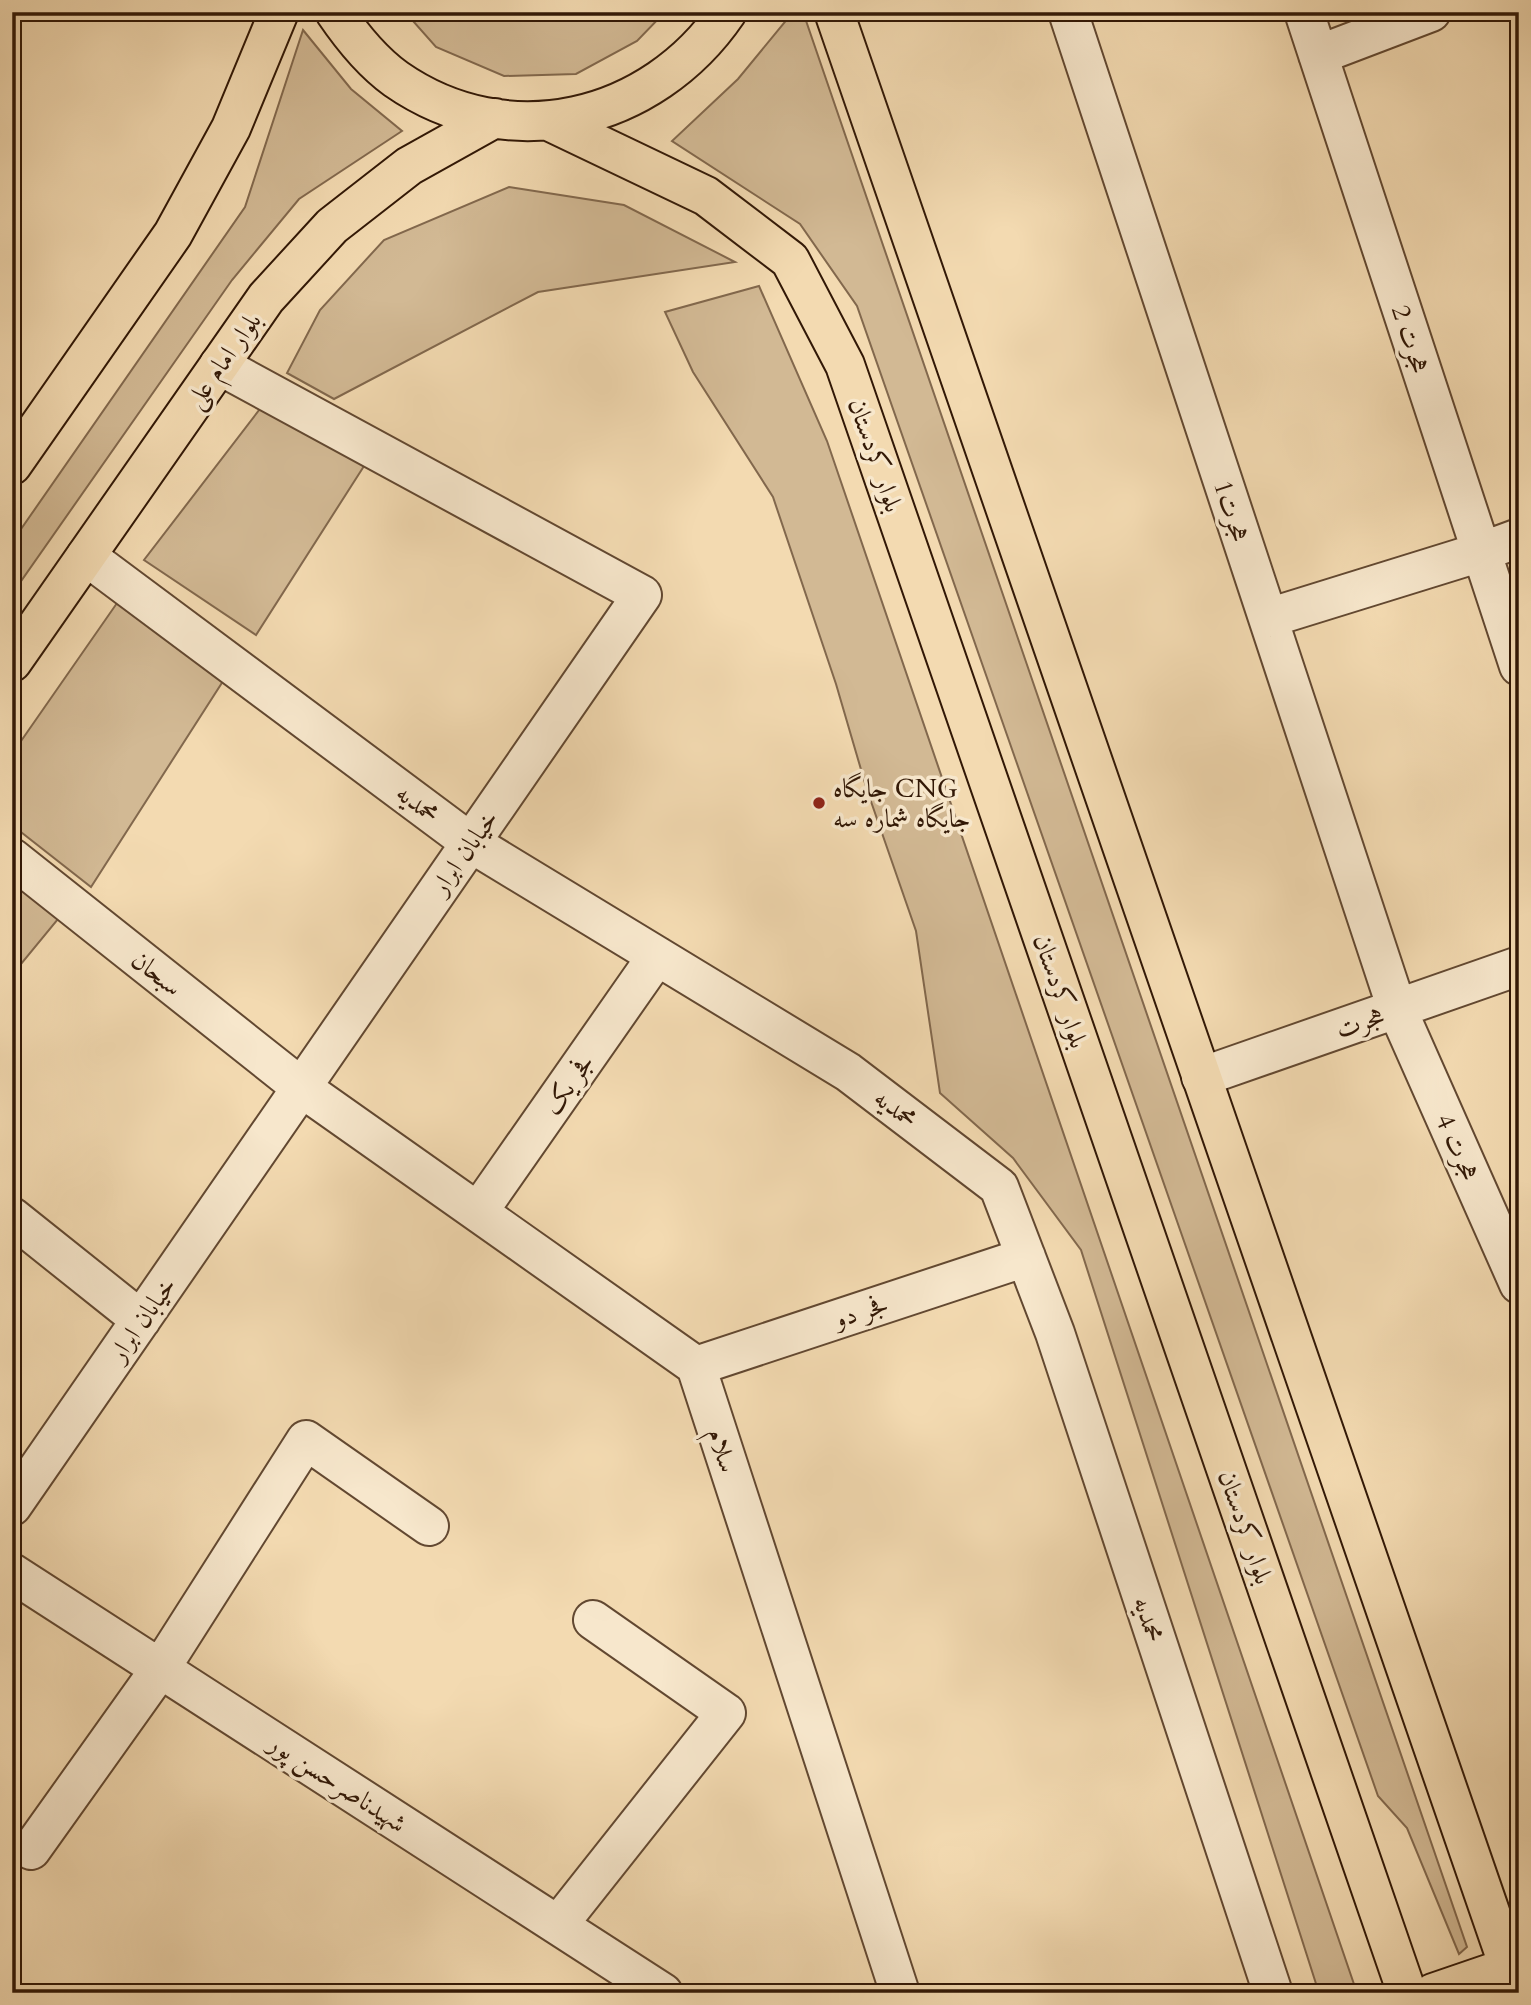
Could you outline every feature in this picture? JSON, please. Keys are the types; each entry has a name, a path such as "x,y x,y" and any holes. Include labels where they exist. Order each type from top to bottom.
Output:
{"main road":[{"path":"18,445 173,234 231,128 279,12"},
{"path":"335,12 356,42 396,78 443,104 495,118 549,121 601,111 650,88 693,55 727,12"},
{"path":"834,12 1513,1980 1433,1993"},
{"name":"بلوار امام علی","path":"12,662 266,298 332,226 409,166 495,118"},
{"name":"بلوار کردستان","path":"549,121 706,196 790,260 845,365 1407,1993"}],"street":[{"name":"هجرت1","path":"1069,12 1396,1009"},
{"name":"هجرت 2","path":"1304,12 1519,666"},
{"path":"1318,55 1431,12"},
{"name":"خیابان ابرار","path":"12,1506 642,595 219,365"},
{"path":"1268,618 1519,538"},
{"name":"محمدیه","path":"86,556 471,843 848,1072 999,1187 1055,1333 1273,1993"},
{"name":"سبحان","path":"12,858 302,1088"},
{"name":"فجر یک","path":"478,1212 657,956"},
{"name":"هجرت","path":"1201,1077 1519,966"},
{"name":"هجرت 4","path":"1396,1009 1519,1284"},
{"path":"302,1088 696,1366"},
{"path":"12,1217 141,1320"},
{"name":"فجر دو","path":"696,1366 1026,1257"},
{"name":"سلام","path":"696,1366 900,1993"},
{"path":"32,1850 160,1668 306,1440 429,1525"},
{"name":"شهیدناصرحسن پور","path":"12,1573 663,1993"},
{"path":"558,1925 726,1713 593,1620"}],"shaded area":[{"path":"405,12 665,12 637,41 576,74 504,76 436,47"},
{"path":"793,12 803,12 1467,1947 1459,1954 1407,1828 1378,1796 857,306 800,224 672,141 738,79"},
{"path":"303,30 351,89 402,131 299,199 232,280 12,594 12,542 245,207"},
{"path":"509,187 624,205 735,262 538,292 334,399 287,373 320,310 384,240"},
{"path":"759,286 827,441 1357,1993 1319,1993 1081,1250 1013,1158 940,1093 916,931 867,790 836,684 773,497 693,372 665,312"},
{"path":"263,405 373,452 256,635 144,560"},
{"path":"124,593 234,664 91,887 12,825 12,754"},
{"path":"12,876 63,913 12,975"}],"place":[{"name":"جایگاه CNG جایگاه شماره سه","path":"819,803"}]}
